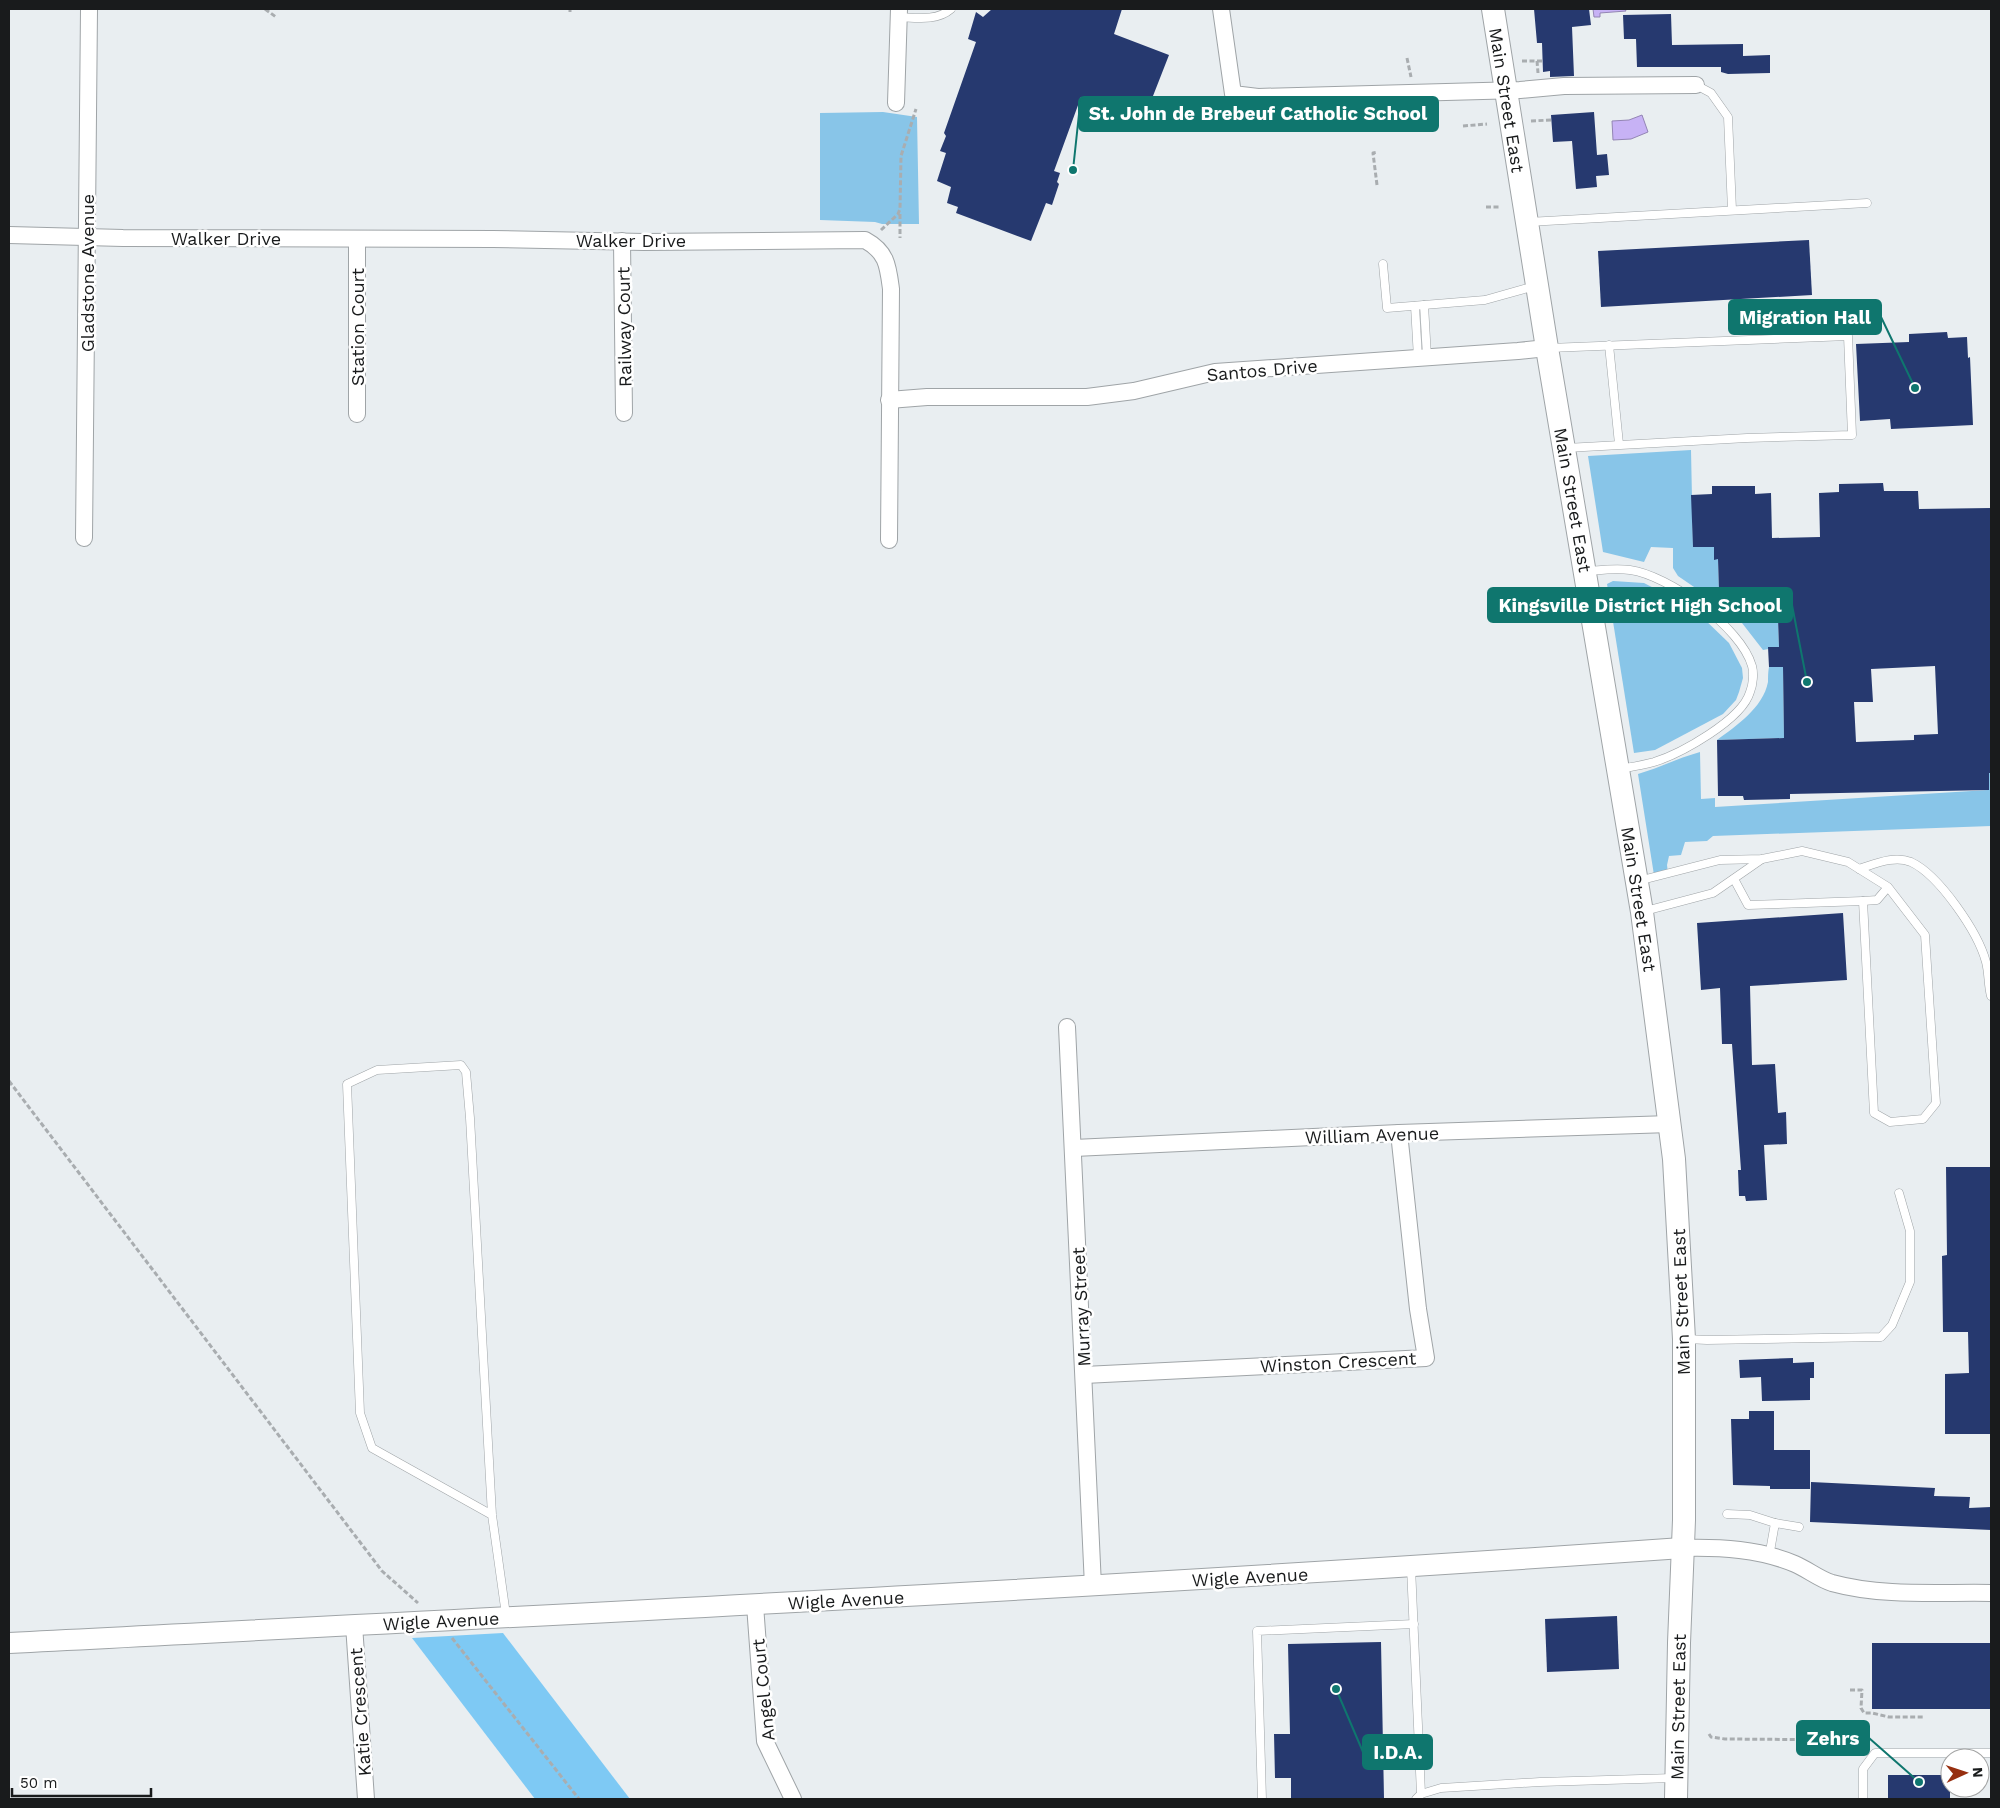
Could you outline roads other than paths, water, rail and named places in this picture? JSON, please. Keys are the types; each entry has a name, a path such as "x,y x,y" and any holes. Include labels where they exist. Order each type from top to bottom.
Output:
{"main road":[{"name":"Main Street East","path":"1493,9 1526,222 1642,912 1676,1177 1684,1339 1684,1520 1676,1789"}],"street":[{"name":"Gladstone Avenue","path":"84,538 88,9"},
{"path":"1221,9 1233,94 1258,97 1505,90 1564,86 1696,85"},
{"path":"896,103 900,13"},
{"name":"Walker Drive","path":"9,235 622,241 865,240 877,247 884,257 889,270 891,289 888,400 889,540"},
{"name":"Station Court","path":"357,239 358,414"},
{"name":"Railway Court","path":"622,241 624,413"},
{"name":"Santos Drive","path":"888,400 927,397 1087,397 1134,391 1215,372 1518,352 1547,348"},
{"name":"Murray Street","path":"1067,1028 1093,1586"},
{"name":"William Avenue","path":"1074,1148 1399,1133 1670,1124"},
{"name":"Winston Crescent","path":"1084,1375 1426,1358 1418,1309 1399,1133"},
{"path":"1682,1548 1723,1548 1769,1557 1793,1563 1830,1582 1882,1591 1991,1593"},
{"name":"Wigle Avenue","path":"9,1643 1093,1586 1411,1567 1682,1548"},
{"name":"Angel Court","path":"755,1605 765,1741 793,1799"},
{"name":"Katie Crescent","path":"354,1625 366,1799"}],"lane":[{"path":"900,13 926,18 945,14 951,9"},
{"path":"1696,85 1712,92 1728,117 1732,210"},
{"path":"1526,222 1867,203"},
{"path":"1383,264 1386,308 1485,300 1537,286"},
{"path":"1415,306 1423,357"},
{"path":"1423,357 1424,306"},
{"path":"1547,348 1848,336 1852,435 1619,444 1564,448"},
{"path":"1609,345 1619,444"},
{"path":"1586,571 1630,570 1652,577 1674,588 1697,602 1722,622 1744,649 1752,667 1750,693 1744,706 1729,722 1681,750 1654,762 1618,769"},
{"path":"1637,882 1720,860 1762,859 1802,851 1848,862 1888,887 1925,935 1936,1103 1923,1119 1890,1122 1874,1113 1862,901"},
{"path":"1642,912 1713,893 1762,859"},
{"path":"1859,869 1892,859 1911,862 1932,877 1966,919 1986,961 1991,996"},
{"path":"1734,879 1748,905 1877,900 1888,887"},
{"path":"492,1515 372,1448 360,1413 347,1084 377,1070 461,1066 466,1072 492,1515 506,1618"},
{"path":"1684,1339 1881,1337 1892,1325 1910,1282 1910,1231 1899,1193"},
{"path":"1726,1514 1750,1515 1775,1523 1799,1527"},
{"path":"1769,1557 1775,1523"},
{"path":"1411,1567 1418,1797 1441,1788 1540,1782 1676,1789"},
{"path":"1262,1799 1257,1631 1414,1624"},
{"path":"1863,1799 1863,1769 1875,1753 1991,1753"}],"place":[{"name":"St. John de Brebeuf Catholic School","path":"1073,170"},
{"name":"Migration Hall","path":"1915,388"},
{"name":"Kingsville District High School","path":"1807,682"},
{"name":"I.D.A.","path":"1336,1689"},
{"name":"Zehrs","path":"1919,1782"}]}
